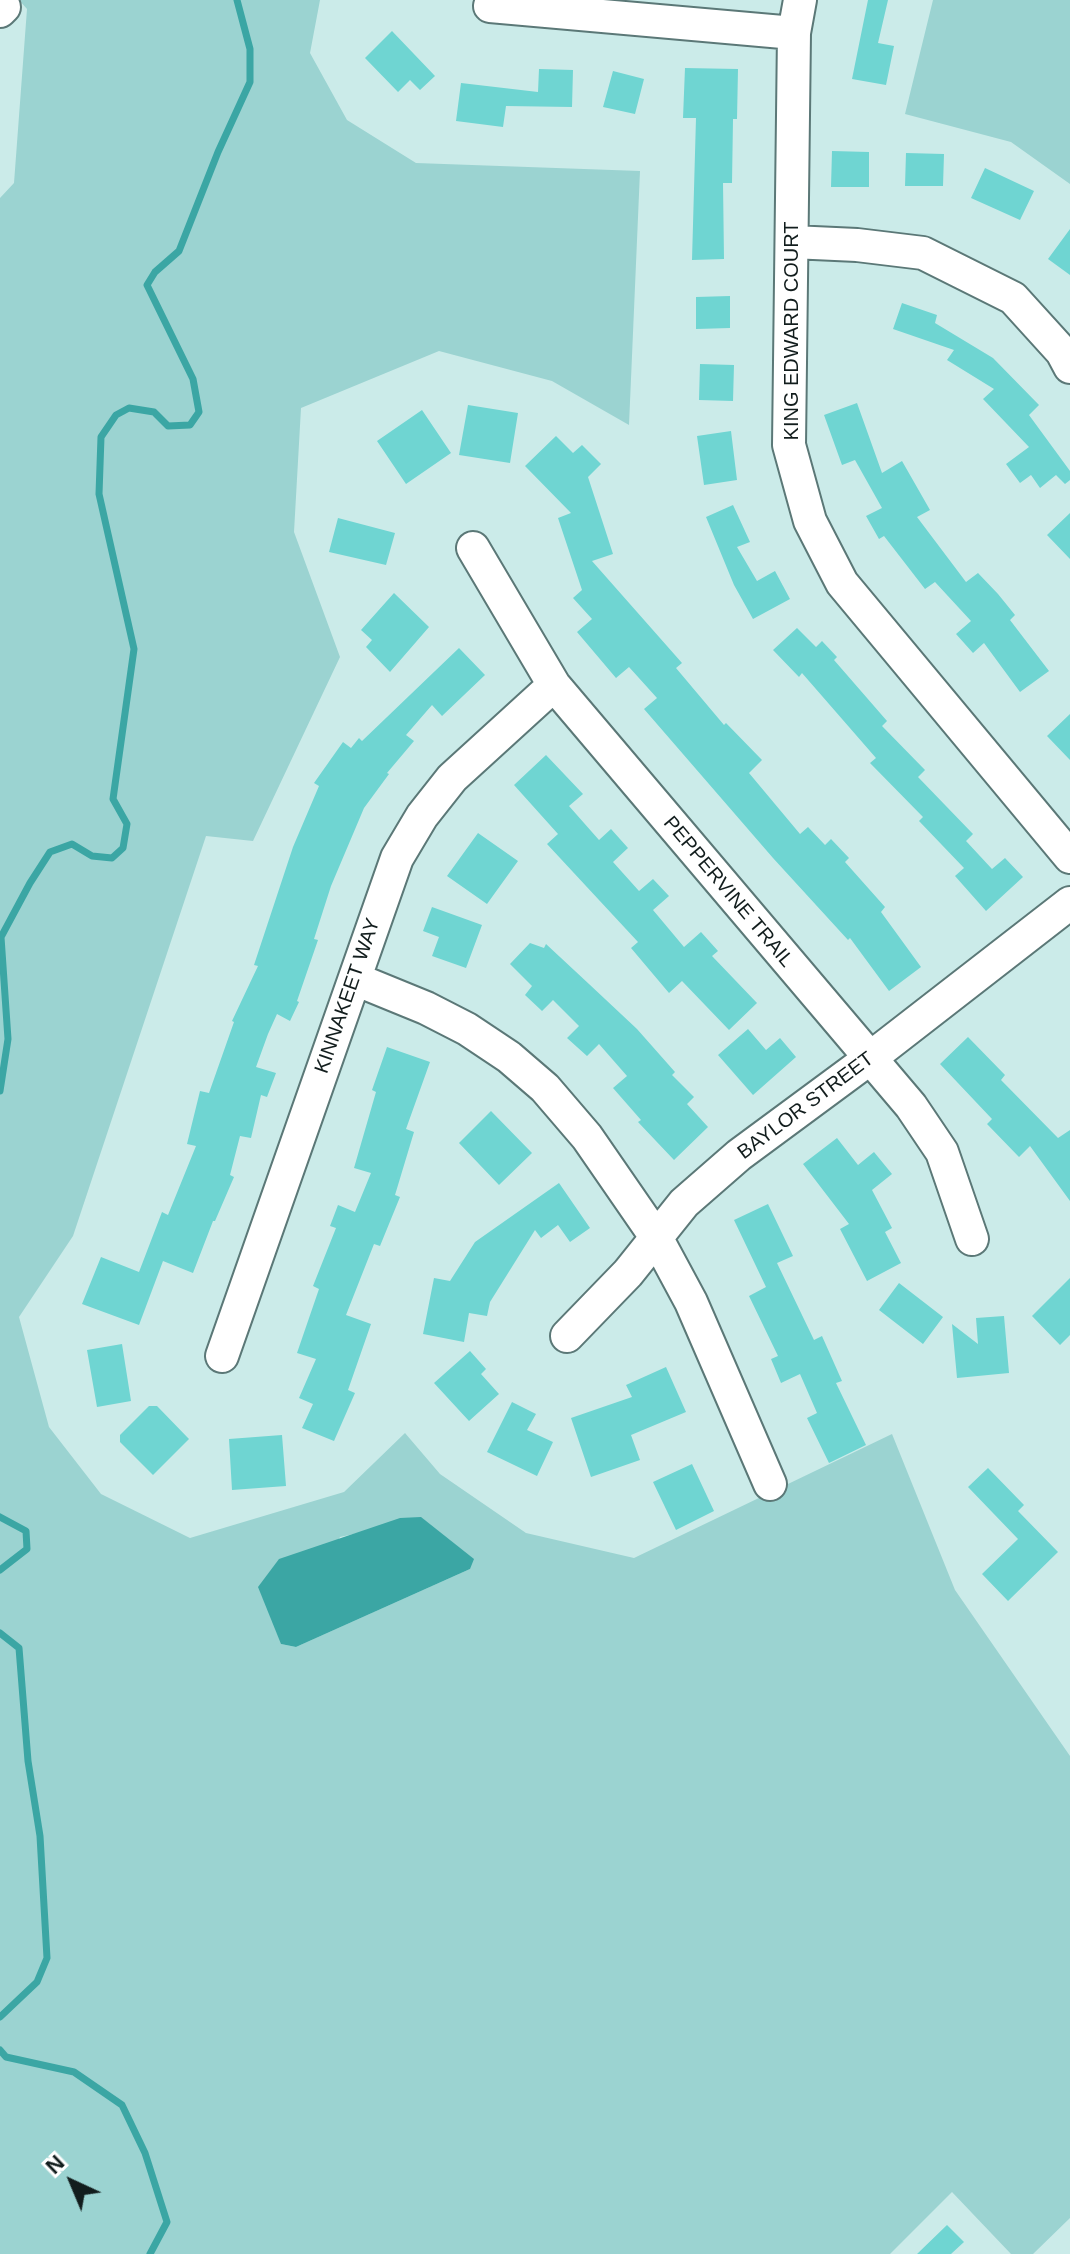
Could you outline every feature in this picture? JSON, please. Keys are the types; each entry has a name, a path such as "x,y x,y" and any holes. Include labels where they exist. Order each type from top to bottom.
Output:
{"street":[{"name":"KING EDWARD COURT","path":"800,0 794,33 789,445 810,521 842,583 1070,857"},
{"path":"490,6 794,33"},
{"path":"792,242 857,245 923,253 1013,298 1062,352 1070,367"},
{"name":"PEPPERVINE TRAIL","path":"473,548 554,685 911,1106 942,1152 972,1239"},
{"name":"KINNAKEET WAY","path":"222,1356 397,858 422,816 452,778 554,685"},
{"name":"BAYLOR STREET","path":"567,1336 628,1273 684,1203 739,1155 1070,903"},
{"path":"355,979 426,1008 467,1029 509,1057 545,1088 587,1137 656,1237 691,1302 770,1484"}],"shaded area":[{"path":"19,0 320,0 310,53 347,120 416,163 640,171 629,425 552,381 439,351 301,408 294,532 340,657 253,841 206,836 73,1236 19,1317 49,1427 101,1494 190,1538 344,1492 405,1433 440,1474 526,1533 634,1558 892,1434 955,1590 1070,1756 1070,2218 1033,2254 1011,2254 952,2192 890,2254 0,2254 0,198 14,183 27,9","holes":["363,1532 470,1569 296,1647 281,1644 340,1537"]},
{"path":"933,0 1070,0 1070,184 1011,142 905,114"},
{"path":"421,1517 474,1559 470,1569 296,1647 281,1644 258,1587 279,1559 400,1518"}],"building":[{"path":"868,0 888,0 878,43 894,46 886,85 852,79"},
{"path":"392,31 435,76 420,90 410,80 398,92 365,58"},
{"path":"685,68 738,69 732,183 723,183 724,259 692,260 696,118 683,118"},
{"path":"539,69 573,70 572,107 506,106 503,127 456,121 461,83 538,92"},
{"path":"613,71 644,79 635,114 603,107"},
{"path":"832,151 869,152 869,187 831,187"},
{"path":"906,153 944,154 943,186 905,186"},
{"path":"985,168 1034,191 1020,220 971,198"},
{"path":"1070,229 1070,275 1048,259"},
{"path":"730,296 730,328 696,329 696,297"},
{"path":"902,303 937,315 935,323 993,358 1039,405 1029,415 1070,471 1070,480 1065,484 1056,475 1040,488 1031,475 1020,483 1006,464 1029,447 983,399 994,389 947,360 954,350 893,329"},
{"path":"700,364 734,365 733,401 699,400"},
{"path":"857,403 882,473 902,461 930,510 917,517 966,582 978,573 998,594 1015,615 1010,620 1049,671 1020,692 984,643 973,653 956,634 971,621 935,582 925,589 884,536 879,539 866,516 882,508 855,460 842,465 824,415"},
{"path":"468,405 518,413 510,463 459,455"},
{"path":"422,410 451,453 406,484 377,441"},
{"path":"731,431 737,480 704,485 697,436"},
{"path":"556,436 573,453 582,445 601,464 588,477 613,554 592,561 682,663 676,668 724,725 726,723 762,760 749,773 800,834 808,827 825,845 831,839 849,858 845,862 885,907 881,912 921,967 889,991 850,938 848,940 773,858 644,709 657,698 629,667 616,678 577,632 592,619 573,598 582,590 558,518 571,513 525,466"},
{"path":"733,505 750,542 737,547 757,581 775,571 790,599 753,619 734,585 706,517"},
{"path":"1070,513 1070,559 1047,535"},
{"path":"338,518 395,533 386,565 329,552"},
{"path":"394,593 429,627 390,672 366,647 372,640 361,630"},
{"path":"797,628 816,647 822,641 837,657 834,660 887,721 882,726 925,770 918,777 973,834 966,841 992,869 1005,858 1023,877 986,911 955,876 964,868 919,821 923,817 870,763 876,758 802,673 799,677 773,650"},
{"path":"459,648 485,675 442,716 432,705 406,735 414,741 387,773 364,808 331,886 299,1002 290,1021 277,1014 268,1034 256,1067 276,1073 267,1097 261,1095 251,1138 240,1136 230,1175 234,1177 193,1273 163,1261 139,1325 82,1304 101,1257 139,1272 162,1212 168,1215 196,1146 187,1144 200,1091 209,1093 232,1021 258,966 254,965 293,847 319,786 314,783 343,742 351,748 359,738 362,741"},
{"path":"1070,714 1070,760 1047,736"},
{"path":"546,755 583,794 569,806 599,840 611,829 628,848 613,862 639,891 653,879 669,896 653,910 684,947 701,932 718,951 712,956 757,1003 729,1030 682,981 669,993 631,948 638,942 547,844 558,834 514,785"},
{"path":"478,833 518,861 487,904 447,876"},
{"path":"432,907 482,925 466,968 432,956 439,937 423,931"},
{"path":"530,943 544,948 546,944 637,1029 675,1072 672,1075 694,1097 687,1104 708,1127 674,1160 638,1122 641,1120 613,1088 627,1076 599,1044 587,1056 567,1038 579,1026 553,1000 542,1011 525,995 532,986 510,964"},
{"path":"748,1029 766,1050 780,1038 796,1057 753,1095 718,1055"},
{"path":"968,1037 1005,1075 1001,1080 1058,1138 1070,1130 1070,1201 1030,1146 1019,1157 987,1124 992,1119 940,1064"},
{"path":"387,1047 430,1062 406,1129 414,1132 395,1195 400,1197 380,1246 374,1244 346,1315 371,1324 348,1390 355,1393 334,1441 302,1428 313,1404 299,1398 316,1359 297,1353 319,1289 313,1286 336,1228 330,1226 338,1205 355,1212 371,1173 354,1168 376,1092 372,1090"},
{"path":"491,1111 532,1153 499,1185 459,1143"},
{"path":"837,1138 858,1165 874,1152 892,1174 872,1190 892,1228 885,1232 901,1263 867,1281 840,1229 849,1224 803,1164"},
{"path":"559,1183 590,1228 570,1242 558,1225 541,1238 535,1230 490,1302 487,1316 469,1313 464,1342 423,1334 434,1278 450,1281 475,1242"},
{"path":"768,1204 793,1256 777,1263 814,1340 822,1336 842,1381 836,1383 866,1445 829,1463 807,1418 817,1413 800,1374 781,1383 771,1359 778,1356 749,1296 766,1287 734,1220"},
{"path":"1070,1278 1070,1335 1060,1345 1032,1316"},
{"path":"899,1283 943,1317 923,1344 879,1310"},
{"path":"1004,1316 1009,1373 957,1378 952,1324 978,1344 976,1318"},
{"path":"122,1344 131,1401 97,1407 87,1350"},
{"path":"470,1351 486,1369 481,1374 499,1394 469,1421 434,1383"},
{"path":"666,1367 686,1412 631,1435 640,1460 591,1477 571,1418 632,1397 626,1385"},
{"path":"512,1402 536,1414 527,1430 553,1442 537,1476 487,1452"},
{"path":"149,1406 157,1406 189,1439 153,1475 120,1442 120,1435"},
{"path":"282,1435 286,1486 232,1490 229,1439"},
{"path":"692,1464 714,1511 676,1530 653,1482"},
{"path":"988,1468 1024,1505 1018,1511 1058,1552 1008,1601 982,1574 1018,1539 968,1487"},
{"path":"947,2225 964,2242 951,2254 917,2254"}],"waterway":[{"path":"0,1091 8,1039 1,937 50,852 72,844 92,856 112,858 123,848 127,824 113,799 134,649 99,494 101,437 116,415 129,408 154,412 168,426 190,425 199,412 193,379 147,285 155,272 179,251 250,82 250,49 237,0"},
{"path":"0,1517 26,1531 27,1549 0,1570"},
{"path":"0,1633 19,1648 28,1761 40,1836 47,1958 37,1982 0,2017"},
{"path":"0,2050 6,2057 74,2072 122,2105 145,2153 167,2222 150,2254"}]}
